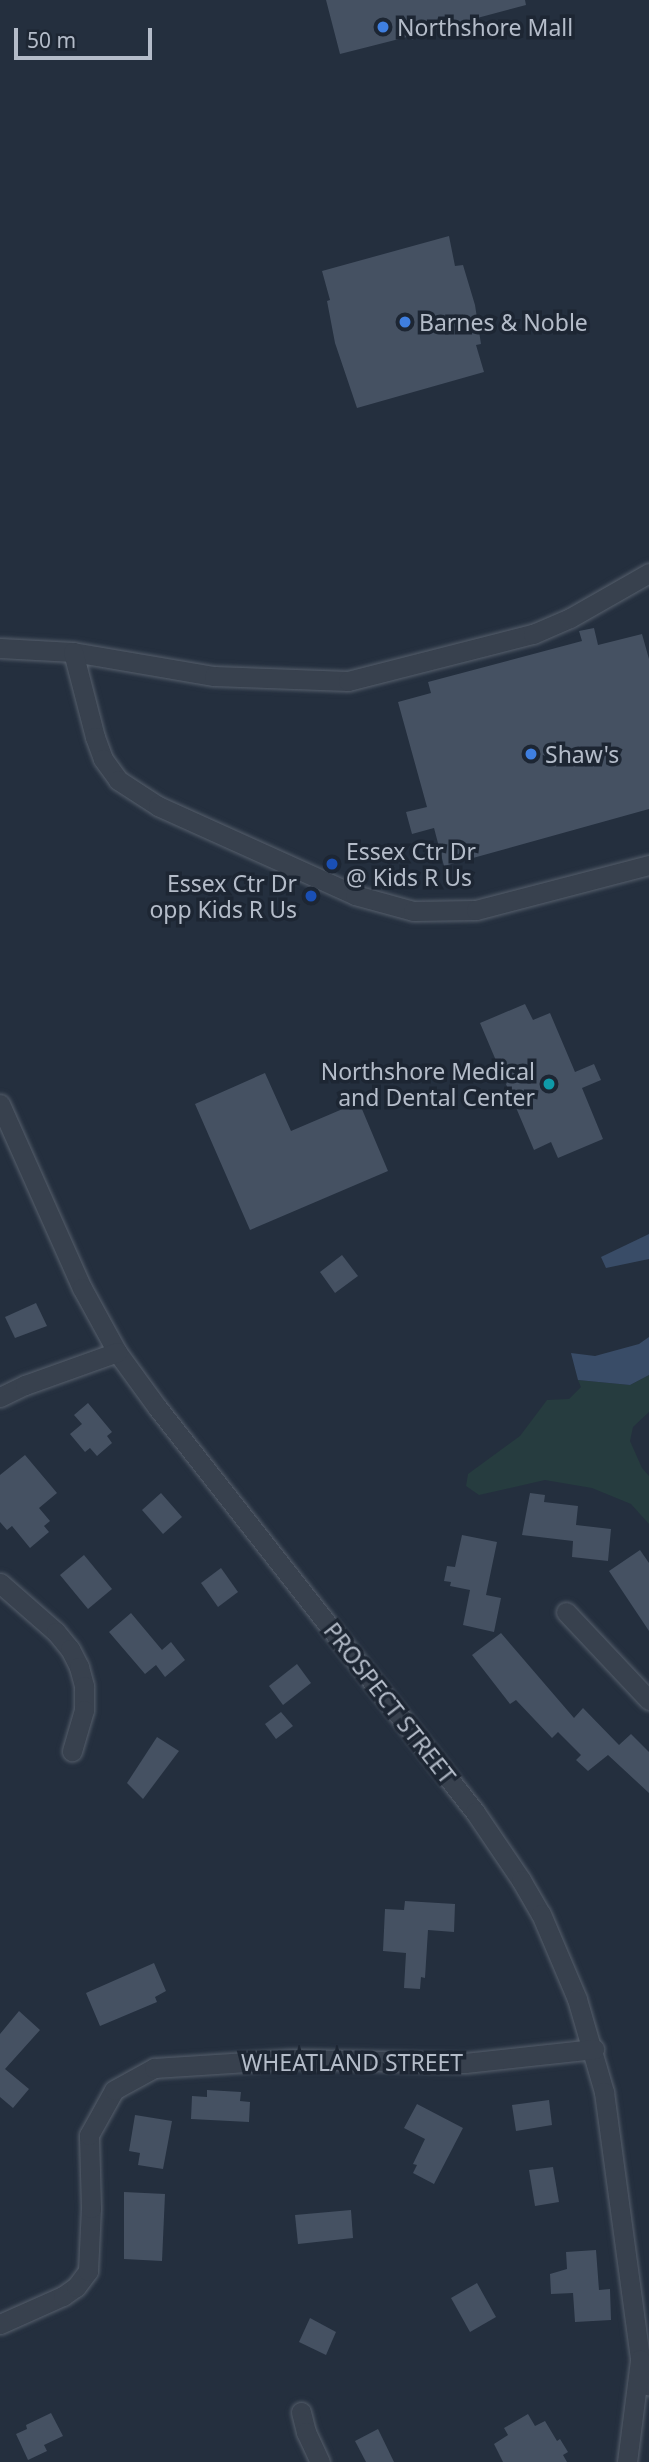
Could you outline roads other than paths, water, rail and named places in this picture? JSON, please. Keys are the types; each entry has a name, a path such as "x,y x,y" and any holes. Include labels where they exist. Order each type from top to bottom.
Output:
{"street":[{"path":"0,648 73,652 214,676 348,681 533,634 570,618 649,573"},
{"path":"73,652 94,737 103,760 118,780 158,806 355,895 413,911 476,910 649,865"},
{"name":"PROSPECT STREET","path":"0,1104 82,1288 117,1352 501,1847 541,1914 594,2049 614,2149 640,2359 649,2385"},
{"path":"0,1398 25,1385 117,1352"},
{"path":"0,1583 56,1632 79,1667 84,1686 84,1710 72,1751"},
{"path":"566,1612 649,1700"},
{"name":"WHEATLAND STREET","path":"0,2324 63,2296 76,2287 88,2271 91,2208 89,2134 114,2090 154,2068 294,2059 465,2063 594,2049"},
{"name":"PROSPECT STREET","path":"627,2462 640,2359"},
{"path":"301,2412 306,2432 320,2462"}],"water":[{"path":"649,1234 649,1259 606,1268 601,1257"},
{"path":"649,1337 649,1375 630,1385 578,1380 571,1353 595,1356 639,1344"}],"place":[{"name":"Northshore Mall","path":"383,27"},
{"name":"Barnes & Noble","path":"405,322"},
{"name":"Shaw's","path":"531,754"},
{"name":"Essex Ctr Dr @ Kids R Us","path":"332,864"},
{"name":"Essex Ctr Dr opp Kids R Us","path":"311,896"},
{"name":"Northshore Medical and Dental Center","path":"549,1084"}]}
